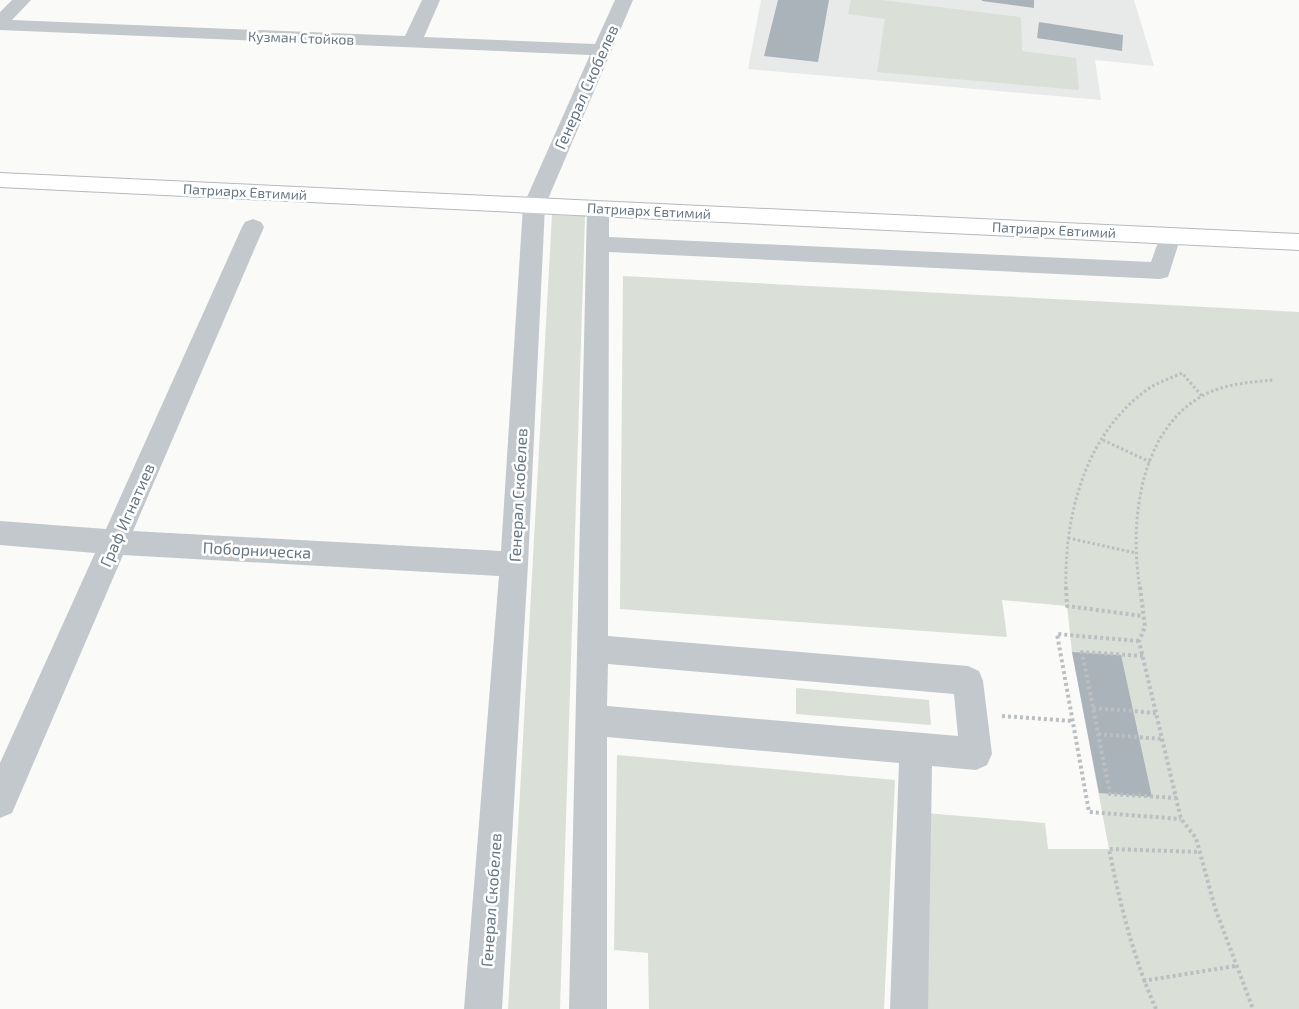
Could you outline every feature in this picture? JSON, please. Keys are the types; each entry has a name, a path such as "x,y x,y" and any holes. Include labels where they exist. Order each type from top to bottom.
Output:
{"main road":[{"name":"Патриарх Евтимий","path":"0,180 1299,242"}],"street":[{"path":"0,23 22,0"},
{"path":"412,42 431,0"},
{"name":"Генерал Скобелев","path":"483,1009 514,564 534,206 624,0"},
{"name":"Кузман Стойков","path":"0,23 602,50"},
{"path":"588,1009 598,209"},
{"name":"Граф Игнатиев","path":"0,801 253,227"},
{"path":"599,244 1160,271 1170,236"},
{"name":"Поборническа","path":"0,532 115,542 514,564"},
{"path":"592,649 968,681 976,754 592,720"},
{"path":"909,1009 916,750"}],"path":[{"path":"1144,616 1067,606 1065,573 1068,538 1074,504 1089,467 1103,440 1125,408 1144,392 1182,373 1202,396"},
{"path":"1253,1009 1235,966 1215,908 1196,838 1181,819 1139,641 1145,629 1136,553 1138,516 1144,482 1158,441 1170,422 1186,405 1202,396 1243,383 1273,380"},
{"path":"1103,440 1150,462"},
{"path":"1068,538 1136,553"},
{"path":"1139,641 1058,634 1089,812 1181,819"},
{"path":"1143,656 1082,652 1110,794 1177,798"},
{"path":"1093,708 1157,713"},
{"path":"972,714 1073,721"},
{"path":"1098,734 1163,739"},
{"path":"1156,1009 1143,981 1128,938 1109,849 1200,852"},
{"path":"1143,981 1235,966"}],"shaded area":[{"path":"761,0 1134,0 1154,66 1095,60 1101,100 748,69"},
{"path":"851,0 881,0 1021,17 1022,51 1076,58 1079,90 877,72 885,19 848,14"},
{"path":"552,215 585,216 560,1009 508,1009"},
{"path":"623,276 1299,312 1299,1009 924,1009 925,813 1045,823 1048,849 1109,849 1072,652 1067,606 1002,600 1007,637 620,609"},
{"path":"796,688 929,700 931,725 796,714"},
{"path":"617,755 895,780 884,1009 649,1009 648,953 614,950"}],"building":[{"path":"778,0 829,0 818,62 764,56"},
{"path":"1034,0 1034,8 982,1"},
{"path":"1039,22 1123,35 1122,51 1037,38"},
{"path":"1072,652 1121,655 1152,797 1099,793"}]}
